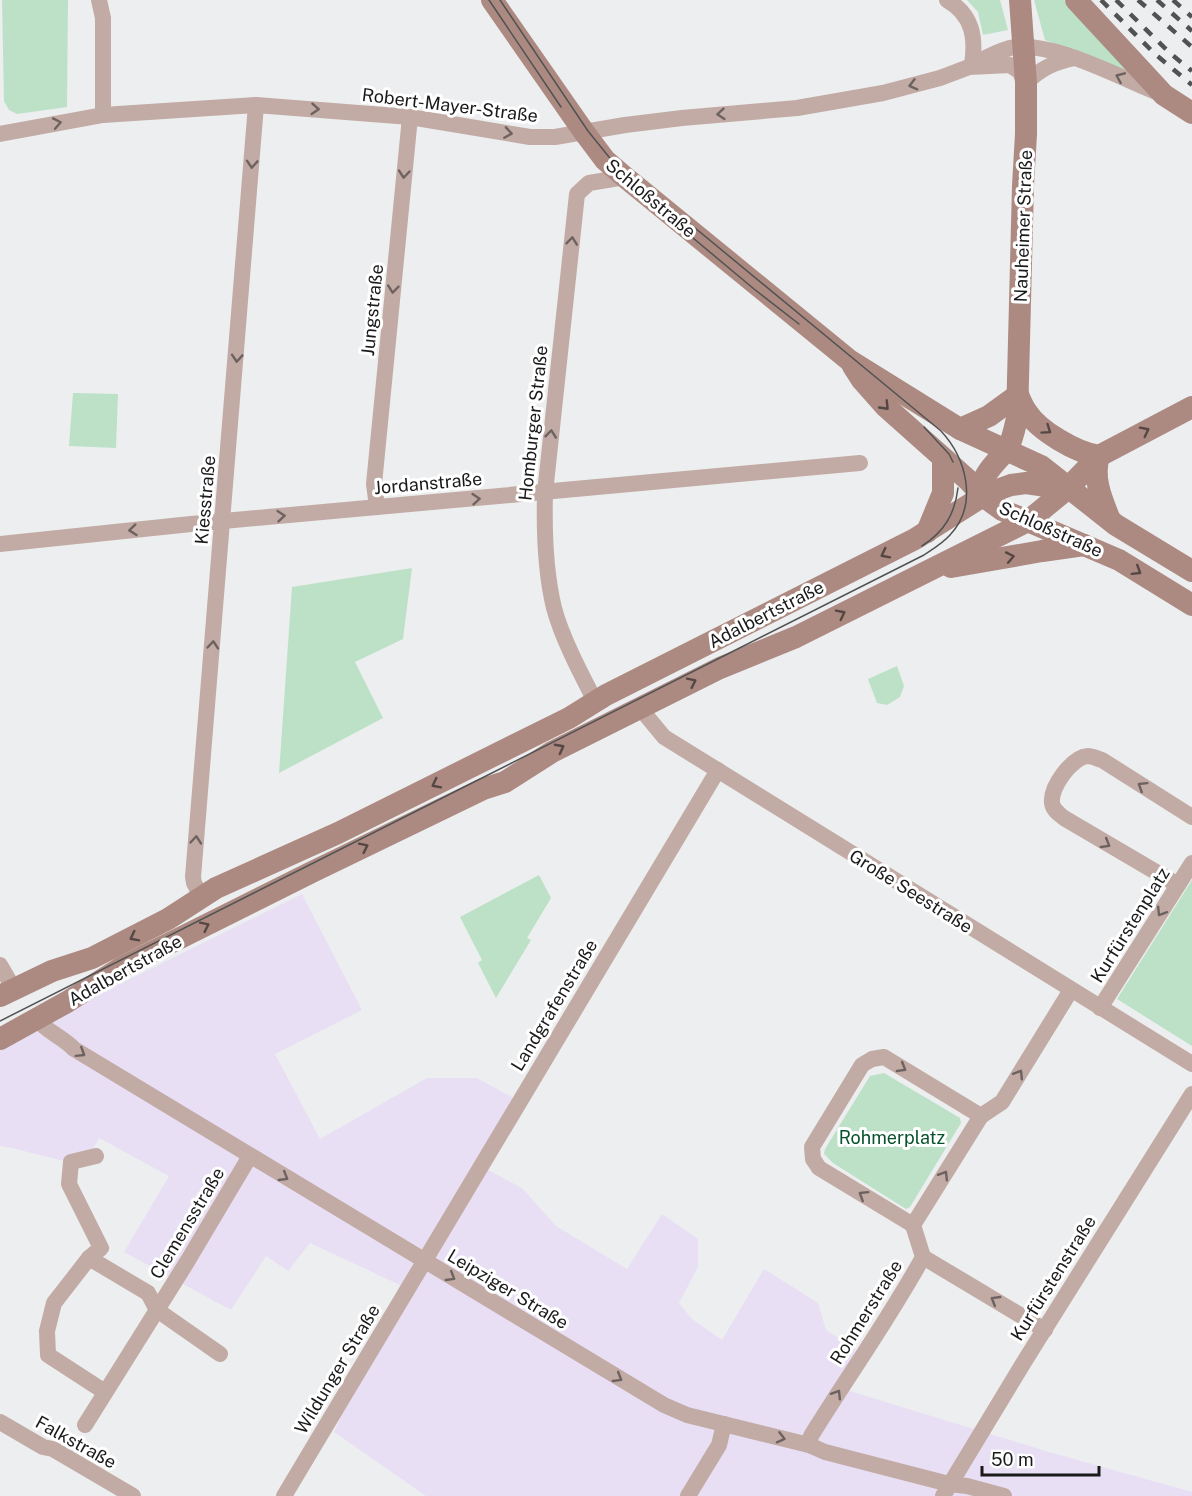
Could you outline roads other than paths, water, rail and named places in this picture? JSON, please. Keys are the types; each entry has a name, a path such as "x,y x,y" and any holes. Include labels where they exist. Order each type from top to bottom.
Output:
{"street":[{"path":"99,0 103,18 103,115"},
{"name":"Schloßstraße","path":"492,0 605,160 849,360 960,429 1051,473 1067,489 1111,522 1192,571"},
{"path":"947,0 965,15 972,28 974,40 970,66"},
{"name":"Nauheimer Straße","path":"1020,0 1026,83 1018,395 1017,418 1007,450 1010,459 1011,485 1028,521"},
{"path":"1076,0 1164,95"},
{"path":"1024,47 1040,48 1075,58 1164,95 1192,113"},
{"name":"Robert-Mayer-Straße","path":"0,134 103,115 256,105 410,117 530,137 555,137 682,118 808,106 884,93 940,78 1011,48 1024,47"},
{"path":"1026,83 1044,68 1057,61 1075,58"},
{"name":"Robert-Mayer-Straße","path":"970,66 1010,65 1019,71 1026,83"},
{"name":"Kiesstraße","path":"201,896 193,877 256,105"},
{"name":"Jungstraße","path":"377,507 374,484 410,117"},
{"name":"Homburger Straße","path":"601,698 576,664 554,608 544,524 545,493 577,194 589,183 626,178"},
{"name":"Schloßstraße","path":"849,360 862,380 885,406 983,496 1002,510 1119,560 1192,605"},
{"path":"960,429 990,416 1018,395 1027,413 1045,429 1082,452 1099,456 1096,472 1101,495 1111,522"},
{"name":"Adalbertstraße","path":"0,1039 67,1002 122,967 483,789 505,782 552,752 720,668 796,637 1028,521 1067,489 1099,456 1192,406"},
{"name":"Nauheimer Straße","path":"983,496 982,483 999,455 1007,450"},
{"path":"927,532 943,493 943,458"},
{"name":"Jordanstraße","path":"0,544 223,521 860,463"},
{"name":"Adalbertstraße","path":"7,992 52,971 92,958 168,920 201,896 338,833 569,718 601,698 927,532 983,496 1011,485 1026,483 1067,489"},
{"path":"932,569 1084,545"},
{"path":"640,678 638,700 640,708"},
{"name":"Große Seestraße","path":"601,698 633,702 664,737 1192,1064"},
{"path":"1178,885 1064,818 1055,810 1052,803 1053,790 1072,762 1088,756 1102,760 1192,817"},
{"path":"469,767 482,770 485,776 483,789"},
{"name":"Landgrafenstraße","path":"424,1261 718,770"},
{"name":"Kurfürstenplatz","path":"1100,1008 1192,863"},
{"path":"241,878 235,894 241,904 252,903"},
{"path":"0,965 7,992"},
{"path":"981,1116 884,1057 872,1059 862,1065 812,1147 813,1159 819,1168 913,1225 981,1116 1002,1102 1071,990"},
{"name":"Leipziger Straße","path":"36,1018 74,1049 677,1412 809,1444 825,1452 946,1490 967,1486 1004,1496"},
{"name":"Kurfürstenstraße","path":"946,1490 1192,1094"},
{"path":"96,1156 71,1162 69,1184 101,1248 89,1258 54,1303 47,1331 48,1355 105,1392"},
{"name":"Clemensstraße","path":"85,1425 250,1156"},
{"name":"Rohmerstraße","path":"809,1444 852,1369 866,1351 923,1257 913,1225"},
{"path":"923,1257 1045,1330"},
{"name":"Clemensstraße","path":"89,1258 148,1293 157,1310 220,1354"},
{"name":"Wildunger Straße","path":"284,1496 424,1261"},
{"name":"Falkstraße","path":"0,1422 43,1447 53,1449 133,1496"},
{"path":"688,1496 719,1445 724,1424"}],"tram line":[{"path":"489,0 561,107"},
{"path":"0,1021 924,555 947,538 959,523 964,509 966,482 957,454 941,431 609,157 588,131 500,0"},
{"path":"607,166 799,324"},
{"path":"924,427 949,454 953,462"},
{"path":"922,546 930,541 947,522 958,488"}],"railway":[{"path":"1101,0 1155,54 1192,85"},
{"path":"1116,0 1171,54 1192,71"},
{"path":"1138,0 1192,47"},
{"path":"1157,0 1192,31"},
{"path":"1173,0 1192,17"}],"park label":[{"name":"Rohmerplatz","path":"892,1137"}]}
